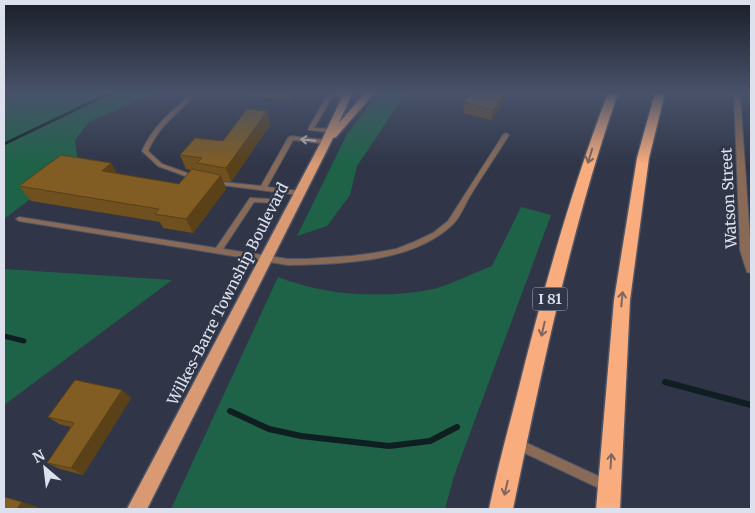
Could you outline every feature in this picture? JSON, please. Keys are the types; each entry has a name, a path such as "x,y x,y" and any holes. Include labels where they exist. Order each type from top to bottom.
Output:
{"highway":[{"name":"I 81","path":"501,509 567,231 603,117"},
{"path":"608,509 622,300 643,158 654,117"}],"main road":[{"name":"Wilkes-Barre Township Boulevard","path":"137,509 338,117"},
{"path":"331,134 347,117"}],"street":[{"name":"Watson Street","path":"738,117 745,250 751,269"}],"lane":[{"path":"168,117 158,126 150,138 145,151 160,165 199,180"},
{"path":"318,117 311,129 331,134"},
{"path":"263,189 290,138 331,134"},
{"path":"19,219 298,262 348,260 379,255 407,247 431,237 450,223 506,135"},
{"path":"208,181 299,193"},
{"path":"218,250 252,200 272,201 279,190"},
{"path":"516,443 609,488"}],"green space":[{"path":"4,117 100,117 89,122 75,140 78,163 4,219"},
{"path":"360,117 390,117 357,166 350,195 327,226 297,236 347,134"},
{"path":"521,207 551,215 454,476 445,509 171,509 278,277 315,288 355,294 395,294 434,289 492,266"},
{"path":"4,269 172,280 4,405"}],"building":[{"path":"241,117 263,117 226,168 197,163 202,158 180,155 195,138 223,141"},
{"path":"61,155 111,163 102,171 179,184 192,169 221,175 186,219 155,214 159,209 19,186"},
{"path":"75,380 122,390 71,468 47,463 74,423 48,417"},
{"path":"4,497 22,502 17,509 4,509"}],"waterway":[{"path":"4,144 60,117"},
{"path":"4,336 24,341"},
{"path":"665,382 751,405"},
{"path":"230,411 269,429 301,436 389,446 430,441 457,427"}]}
